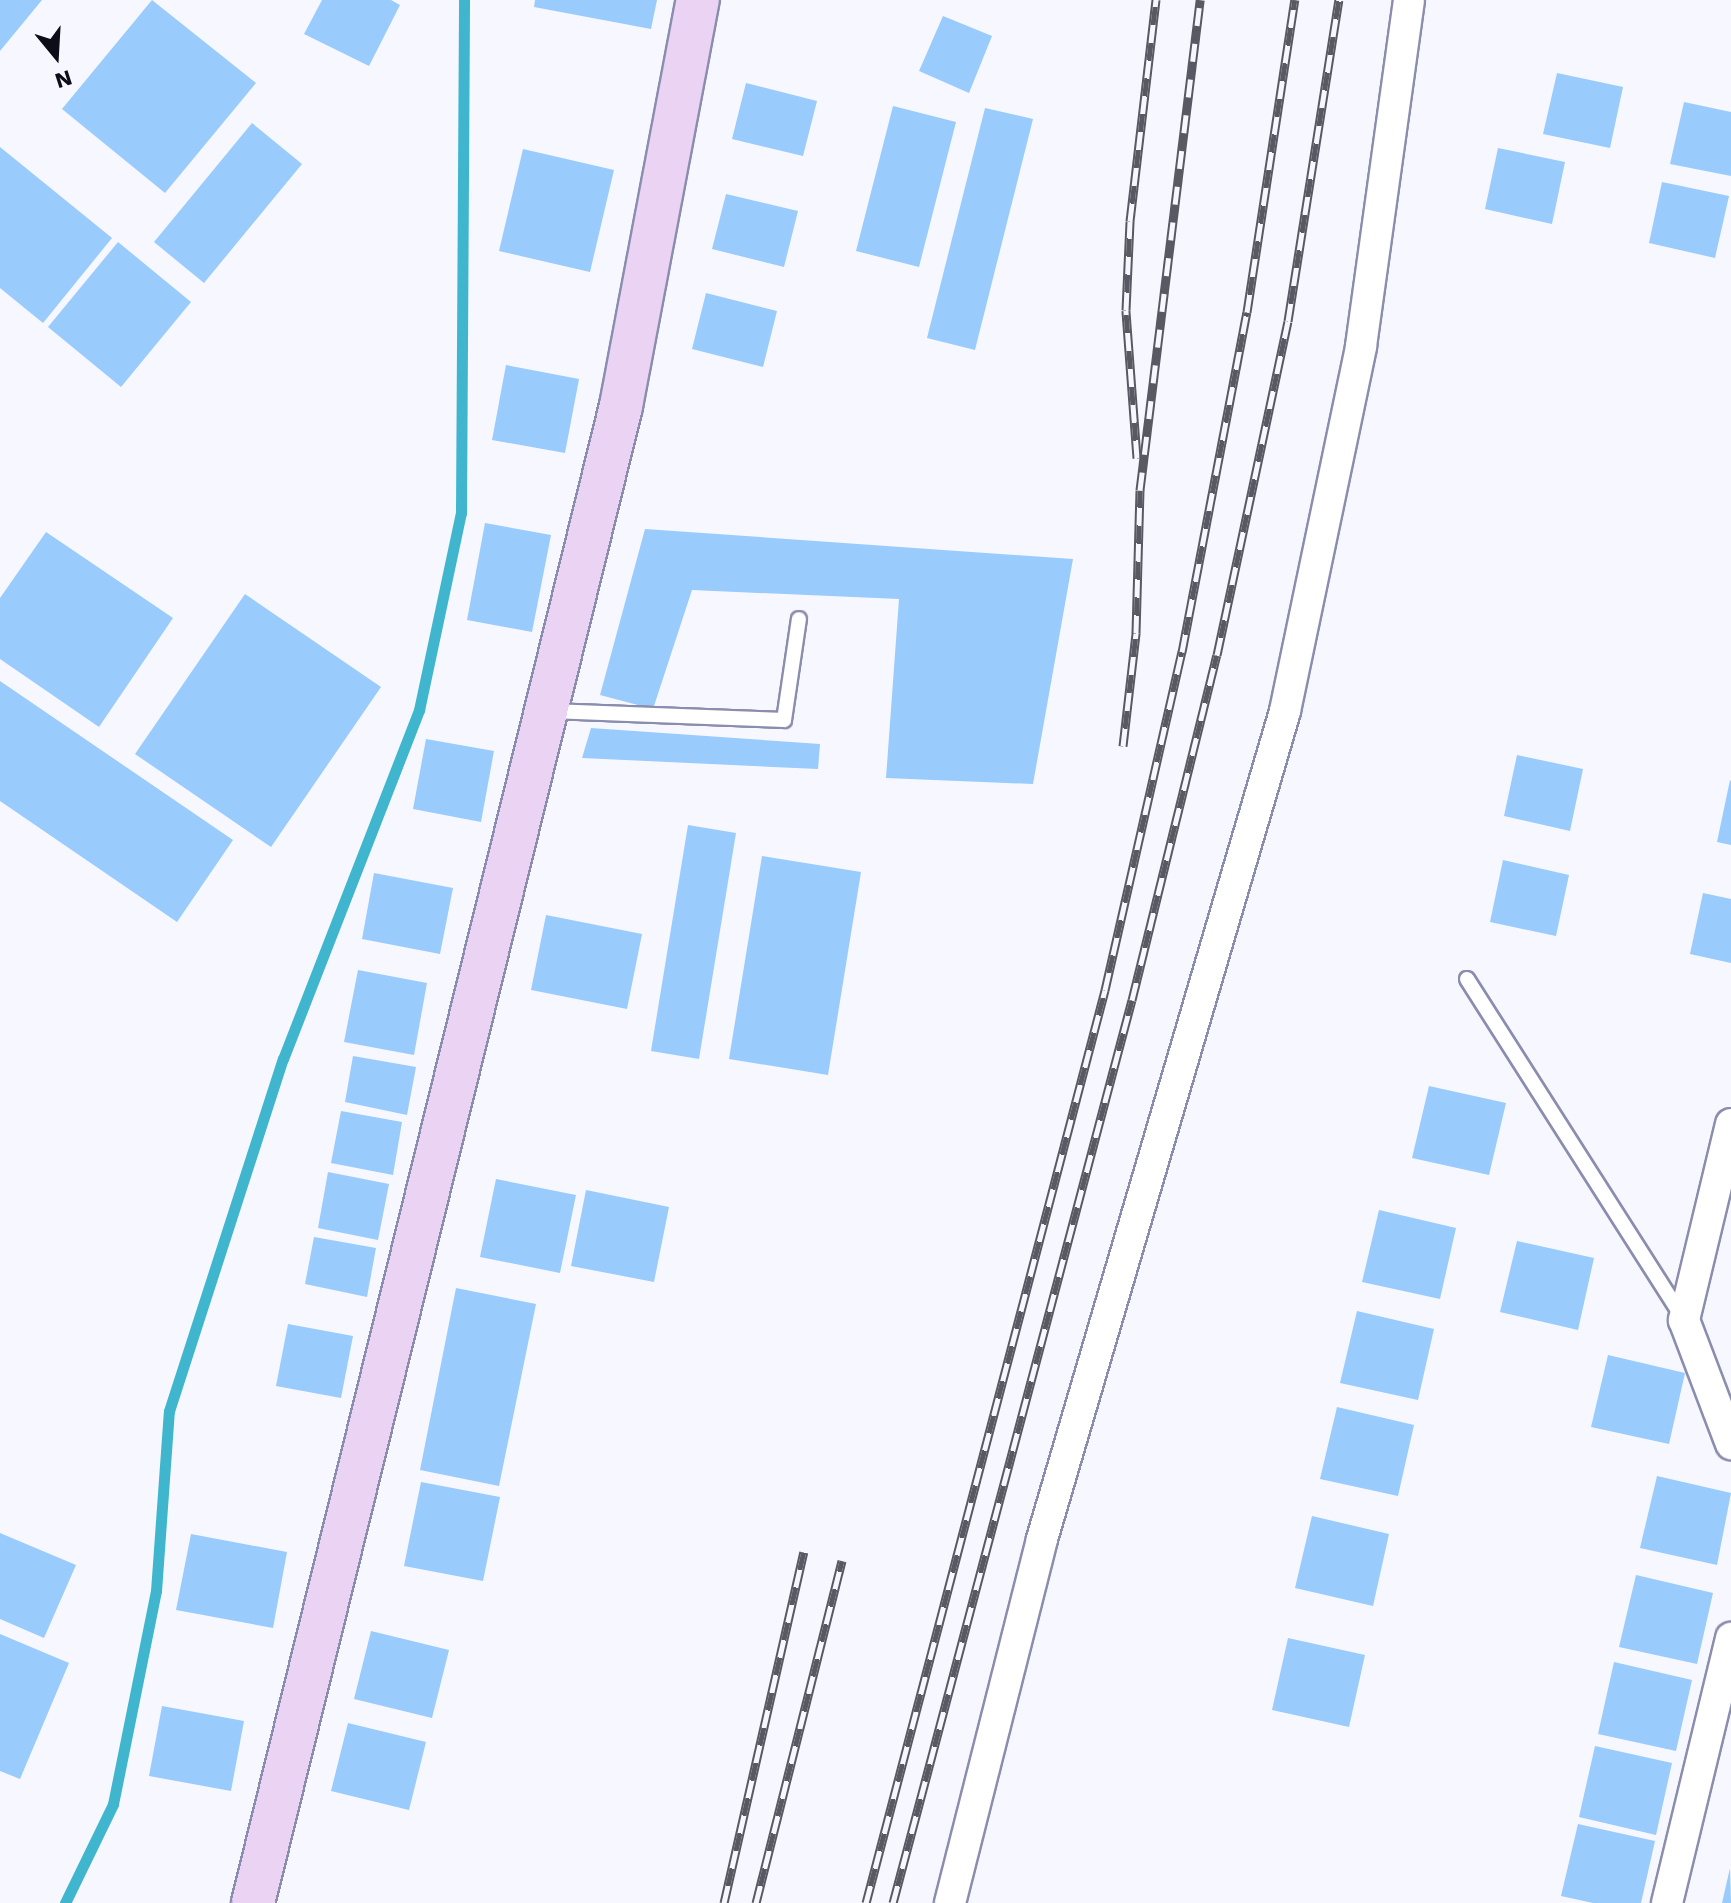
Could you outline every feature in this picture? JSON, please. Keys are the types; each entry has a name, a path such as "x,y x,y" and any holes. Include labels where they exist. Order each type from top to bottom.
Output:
{"main road":[{"path":"253,1903 621,406 698,0"}],"street":[{"path":"950,1903 1042,1539 1285,711 1361,346 1409,0"},
{"path":"1731,1124 1684,1320 1731,1444"},
{"path":"1667,1903 1731,1638"}],"lane":[{"path":"544,711 784,720 799,619"},
{"path":"1467,979 1684,1320"}],"building":[{"path":"0,0 42,0 0,51"},
{"path":"152,0 256,83 165,193 62,109"},
{"path":"322,0 391,0 400,5 369,66 304,34"},
{"path":"535,0 657,0 651,29 534,7"},
{"path":"943,16 992,36 969,93 919,71"},
{"path":"1557,73 1623,87 1610,148 1543,134"},
{"path":"746,83 817,101 803,156 732,139"},
{"path":"1684,102 1731,112 1731,176 1670,164"},
{"path":"893,106 956,122 919,267 856,251"},
{"path":"985,108 1033,119 975,350 927,338"},
{"path":"252,123 302,164 204,283 154,242"},
{"path":"0,147 112,238 43,323 0,288"},
{"path":"1498,148 1565,162 1552,224 1485,209"},
{"path":"523,149 614,170 590,272 499,251"},
{"path":"1662,182 1729,196 1715,258 1649,243"},
{"path":"726,194 798,211 784,267 712,249"},
{"path":"118,242 191,302 121,387 48,327"},
{"path":"706,293 777,311 763,367 692,349"},
{"path":"506,365 579,379 565,453 492,440"},
{"path":"485,523 551,535 532,632 467,620"},
{"path":"645,529 1073,559 1033,784 886,778 899,599 692,590 653,709 600,695"},
{"path":"46,532 173,618 99,727 0,659 0,598"},
{"path":"245,594 381,687 271,847 135,754"},
{"path":"0,681 233,840 177,922 0,801"},
{"path":"591,728 820,744 818,769 582,758"},
{"path":"426,739 494,751 481,822 413,809"},
{"path":"1517,755 1583,769 1570,831 1504,816"},
{"path":"1731,781 1731,845 1717,842"},
{"path":"688,825 736,833 699,1059 651,1051"},
{"path":"762,856 861,872 828,1075 729,1059"},
{"path":"1503,860 1569,875 1556,936 1490,922"},
{"path":"374,873 453,888 440,954 362,939"},
{"path":"1703,893 1731,899 1731,963 1690,954"},
{"path":"546,915 642,934 627,1009 531,990"},
{"path":"358,970 427,983 414,1055 344,1042"},
{"path":"353,1056 416,1067 407,1115 345,1102"},
{"path":"1429,1086 1506,1103 1489,1175 1412,1158"},
{"path":"341,1111 402,1122 393,1175 331,1163"},
{"path":"328,1172 389,1184 378,1240 318,1228"},
{"path":"496,1179 576,1195 560,1273 480,1257"},
{"path":"586,1190 669,1207 654,1282 571,1266"},
{"path":"1379,1210 1456,1228 1440,1299 1362,1282"},
{"path":"314,1237 376,1248 367,1297 305,1284"},
{"path":"1517,1241 1594,1258 1578,1330 1500,1312"},
{"path":"456,1288 536,1304 499,1486 420,1470"},
{"path":"1357,1311 1434,1329 1418,1400 1340,1383"},
{"path":"288,1324 353,1336 341,1398 276,1386"},
{"path":"1608,1355 1685,1373 1669,1444 1591,1427"},
{"path":"1337,1407 1414,1425 1398,1496 1320,1479"},
{"path":"1657,1476 1731,1493 1717,1565 1640,1548"},
{"path":"421,1482 500,1497 483,1581 404,1566"},
{"path":"1312,1516 1389,1534 1373,1606 1295,1588"},
{"path":"0,1533 76,1565 44,1638 0,1619"},
{"path":"191,1534 287,1552 273,1628 176,1610"},
{"path":"1636,1575 1713,1593 1697,1664 1619,1647"},
{"path":"371,1631 449,1650 432,1718 354,1699"},
{"path":"0,1634 69,1663 20,1779 0,1771"},
{"path":"1288,1638 1365,1655 1349,1727 1272,1710"},
{"path":"1614,1662 1692,1680 1676,1751 1598,1734"},
{"path":"162,1706 244,1721 231,1791 149,1776"},
{"path":"348,1723 426,1742 409,1810 331,1791"},
{"path":"1595,1746 1672,1763 1656,1835 1579,1817"},
{"path":"1578,1824 1655,1841 1641,1903 1593,1903 1561,1896"},
{"path":"1730,1868 1731,1903 1722,1903"}],"waterway":[{"path":"65,1903 113,1804 156,1591 169,1411 283,1059 419,710 461,513 464,0"}],"railway":[{"path":"1137,458 1126,310 1130,221 1156,0"},
{"path":"1123,746 1136,633 1140,490 1200,0"},
{"path":"866,1903 1105,990 1182,652 1247,312 1295,0"},
{"path":"893,1903 1132,1000 1217,655 1288,321 1339,0"},
{"path":"724,1903 804,1552"},
{"path":"756,1903 842,1561"}]}
